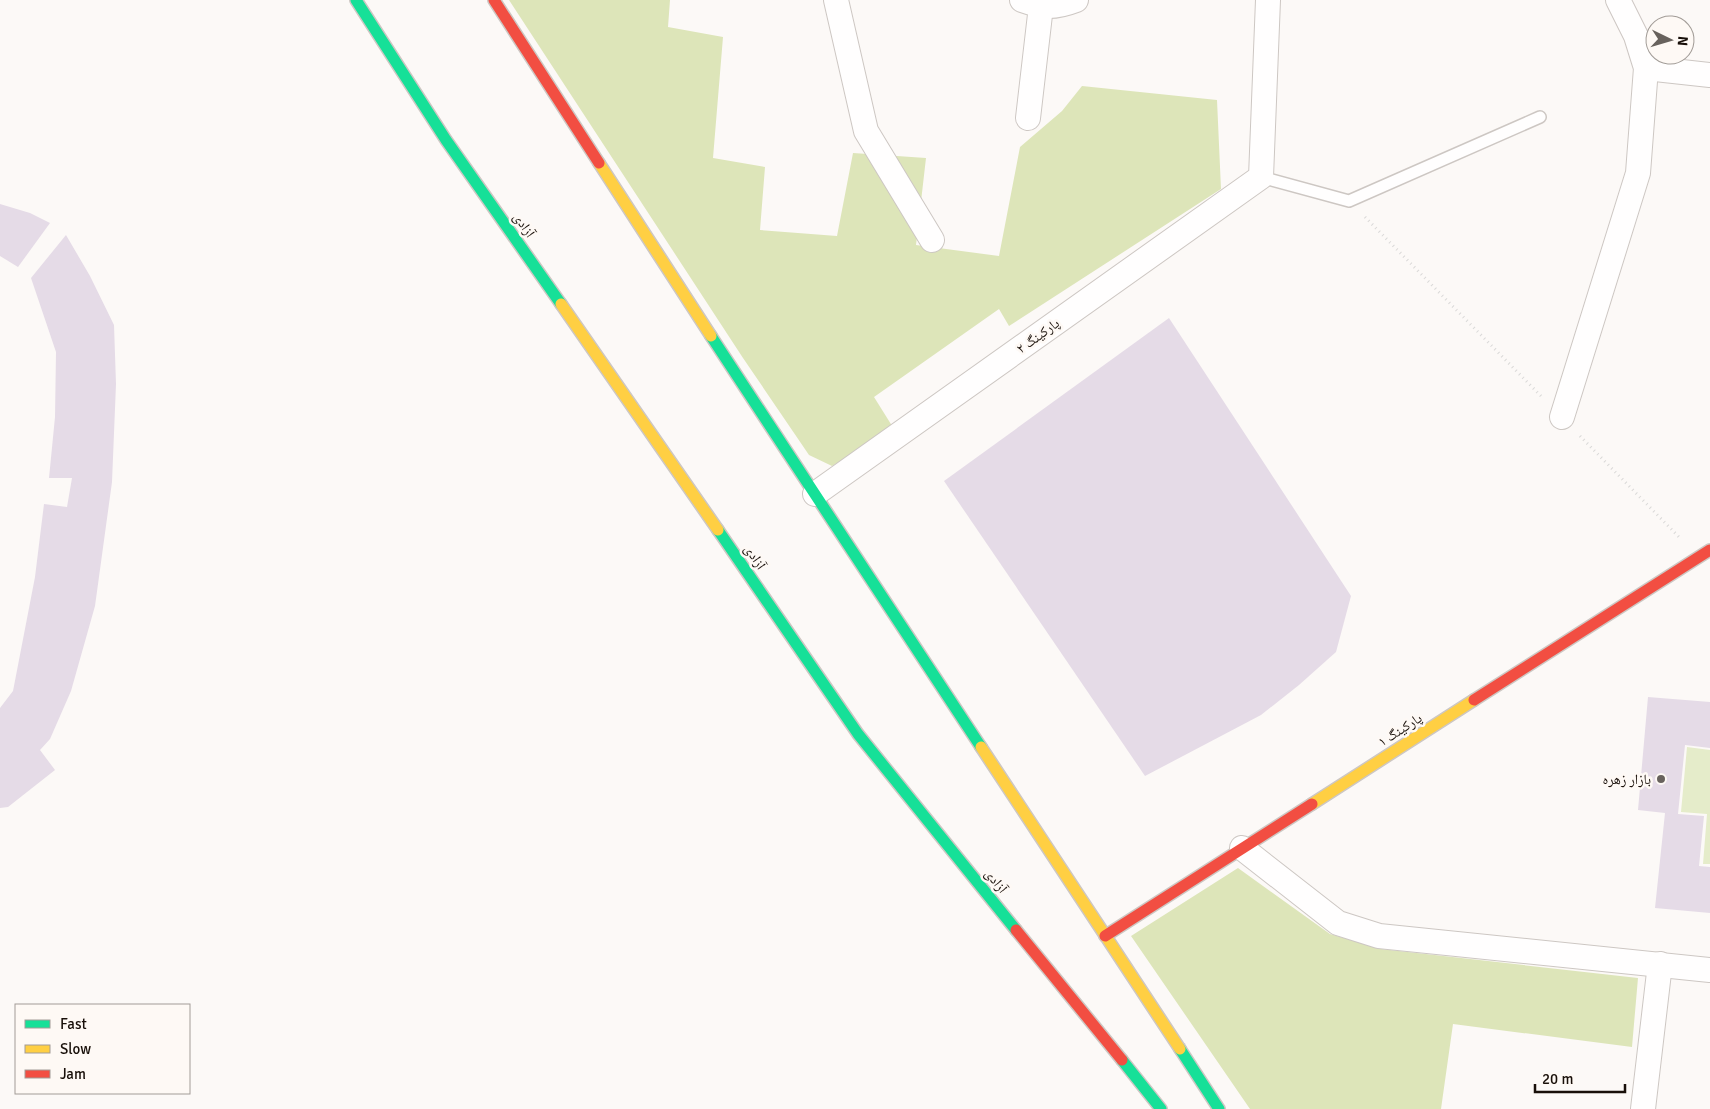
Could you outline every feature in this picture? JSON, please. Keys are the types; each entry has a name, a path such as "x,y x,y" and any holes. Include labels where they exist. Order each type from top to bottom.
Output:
{"main road":[{"name":"آزادی","path":"356,0 446,140 654,436 858,734 1161,1109"},
{"path":"494,0 649,241 1219,1109"},
{"name":"پارکینگ ۱","path":"1105,936 1710,550"}],"street":[{"path":"836,0 866,131 932,240"},
{"path":"1028,118 1032,3 1059,6 1076,0"},
{"path":"1261,177 1268,0"},
{"path":"1562,418 1638,173 1646,68 1636,36 1618,0"},
{"path":"1646,68 1710,75"},
{"name":"پارکینگ ۲","path":"815,494 1261,177"},
{"path":"1242,848 1338,923 1380,936 1710,970"},
{"path":"1643,1109 1660,964"}],"lane":[{"path":"1261,177 1349,201 1540,117"}],"path":[{"path":"1349,201 1699,557"}],"green space":[{"path":"509,0 670,0 668,27 723,37 713,158 765,167 760,230 837,236 853,153 926,158 916,245 999,256 1020,147 1062,111 1082,86 1217,100 1221,189 1009,326 999,309 874,397 894,429 832,466 809,455 743,358"},
{"path":"1687,747 1710,750 1710,864 1703,864 1707,814 1681,812"},
{"path":"1238,868 1330,934 1381,949 1638,978 1632,1047 1453,1024 1441,1109 1250,1109 1131,936"}],"building":[{"path":"0,204 30,213 50,223 18,267 0,256"},
{"path":"66,235 90,276 114,325 116,384 112,482 95,606 71,691 50,739 40,750 55,770 8,807 0,808 0,708 13,691 35,577 44,504 67,507 72,478 49,478 55,417 56,352 31,278"},
{"path":"1169,318 1351,596 1336,652 1299,685 1261,715 1145,776 944,481"},
{"path":"1648,697 1710,702 1710,748 1685,745 1678,814 1704,816 1699,866 1710,867 1710,913 1655,908 1665,813 1638,810"}],"traffic: fast":[{"path":"356,0 446,140 561,304"},
{"path":"711,336 981,747"},
{"path":"718,530 858,734 1016,930"},
{"path":"1180,1049 1219,1109"},
{"path":"1122,1060 1161,1109"}],"traffic: slow":[{"path":"599,163 711,336"},
{"path":"561,304 718,530"},
{"path":"1312,804 1474,700"},
{"path":"981,747 1180,1049"}],"traffic: jam":[{"path":"494,0 599,163"},
{"path":"1474,700 1710,550"},
{"path":"1105,936 1312,804"},
{"path":"1016,930 1122,1060"}],"place":[{"name":"بازار زهره","path":"1661,779"}]}
